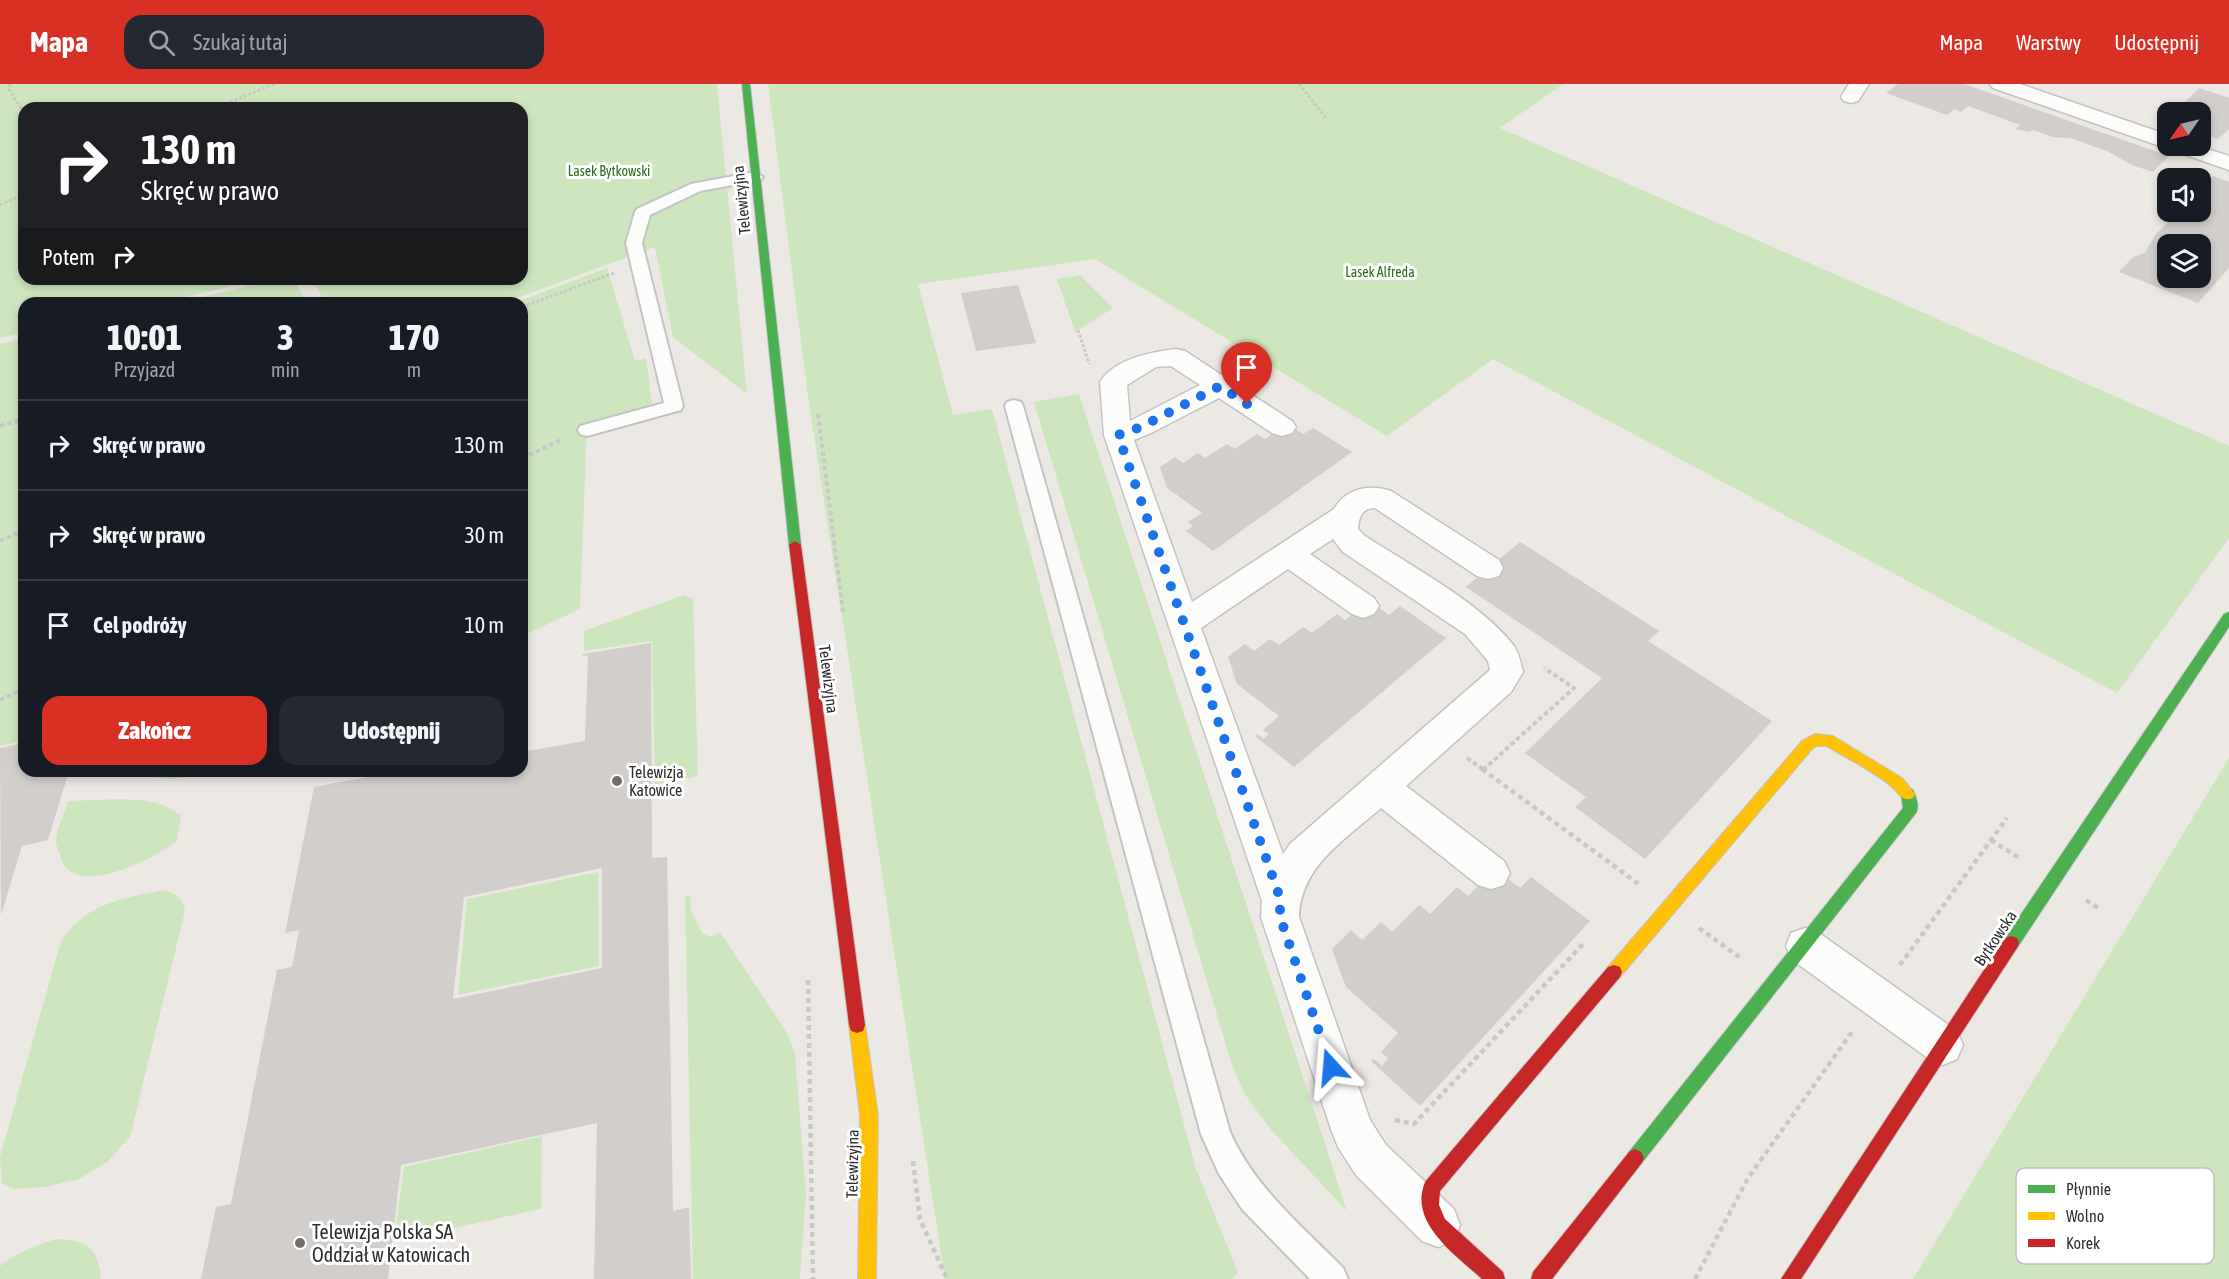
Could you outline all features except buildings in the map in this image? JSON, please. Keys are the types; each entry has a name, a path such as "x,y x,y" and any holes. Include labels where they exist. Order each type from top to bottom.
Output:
{"street":[{"name":"Telewizyjna","path":"746,84 792,524 869,1116 867,1279"},
{"path":"2015,86 2157,138"},
{"path":"2208,156 2229,163"},
{"path":"1282,427 1176,357 1149,360 1113,382 1118,435 1280,898 1280,917 1353,1132 1371,1160 1496,1279"},
{"path":"1118,435 1141,427 1220,386"},
{"path":"1183,624 1343,517 1352,505 1366,496 1381,498 1488,568"},
{"path":"1280,898 1290,874 1303,855 1499,683 1507,672 1503,656 1476,625 1354,544 1343,531 1343,517"},
{"path":"1288,554 1363,606"},
{"name":"Bytkowska","path":"1790,1279 1943,1045 2229,617"},
{"path":"1438,1225 1430,1205 1431,1188 1807,745 1815,740 1828,740 1897,782 1908,794 1911,809 1540,1279"},
{"path":"1381,787 1491,873"},
{"path":"1805,946 1943,1045"}],"lane":[{"path":"587,430 674,406 634,243 643,212 696,187 755,177"},
{"path":"1014,406 1216,1134 1229,1164 1253,1198 1332,1279"}],"path":[{"path":"10,84 9,89 18,104"},
{"path":"230,102 274,84"},
{"path":"1299,84 1326,118"},
{"path":"0,205 18,197"},
{"path":"528,305 609,275"},
{"path":"0,426 18,421"},
{"path":"528,455 587,430"},
{"path":"0,541 18,533"},
{"path":"1483,770 1574,688 1535,662 1503,656"},
{"path":"0,700 18,692"},
{"path":"1438,736 1774,983"},
{"path":"1695,1279 1751,1173 2007,818"},
{"path":"1991,840 2006,850"}],"green space":[{"name":"Lasek Bytkowski","path":"0,84 717,84 747,394 673,337 655,247 519,297 322,297 315,285 528,285 528,102 18,102 18,285 236,285 185,297 18,297 18,334 0,338"},
{"name":"Lasek Alfreda","path":"768,84 1563,84 1500,128 2229,446 2229,538 2117,693 1493,359 1387,436 1095,259 918,284 953,415 992,409 1196,1169 1238,1272 1232,1279 945,1279 809,404"},
{"path":"607,268 635,361 646,358 652,404 587,424 580,609 528,633 528,298"},
{"path":"1080,275 1113,308 1075,332 1057,279"},
{"path":"253,285 297,285 304,297 202,297"},
{"path":"18,340 18,742 0,746 0,344"},
{"path":"1079,394 1347,1211 1272,1131 1244,1093 1231,1062 1034,402"},
{"path":"684,595 693,599 698,776 655,785 652,641 584,651 584,631"},
{"path":"2229,758 2229,1279 1913,1279"},
{"path":"152,777 189,777 170,779"},
{"path":"121,799 160,804 181,816 177,841 133,866 114,872 96,876 80,875 67,869 56,845 56,837 68,801"},
{"path":"598,872 599,966 458,995 467,899"},
{"path":"162,890 178,896 185,911 130,1137 107,1162 79,1179 45,1187 14,1189 2,1183 0,1157 61,941 71,928 93,911 118,900"},
{"path":"690,895 691,910 702,933 710,937 720,932 787,1033 795,1053 806,1195 800,1279 693,1279 685,896"},
{"path":"542,1136 541,1209 394,1241 404,1167"},
{"path":"56,1239 75,1241 89,1247 97,1259 101,1279 0,1279 0,1266 7,1261 26,1250"}],"traffic: fast":[{"path":"746,84 795,545"},
{"path":"2011,943 2229,617"},
{"path":"1635,1158 1911,809 1908,794"}],"traffic: slow":[{"path":"1614,972 1807,745 1815,740 1828,740 1897,782 1908,794"},
{"path":"857,1025 869,1116 867,1279"}],"traffic: jam":[{"path":"795,545 857,1025"},
{"path":"1790,1279 2011,943"},
{"path":"1496,1279 1438,1225 1430,1205 1431,1188 1614,972"},
{"path":"1540,1279 1635,1158"}],"place":[{"name":"Telewizja Katowice","path":"617,781"},
{"name":"Telewizja Polska SA Oddział w Katowicach","path":"300,1243"}],"route":[{"path":"1247,404 1220,386 1141,427 1118,435 1280,898 1280,917 1331,1067"}]}
